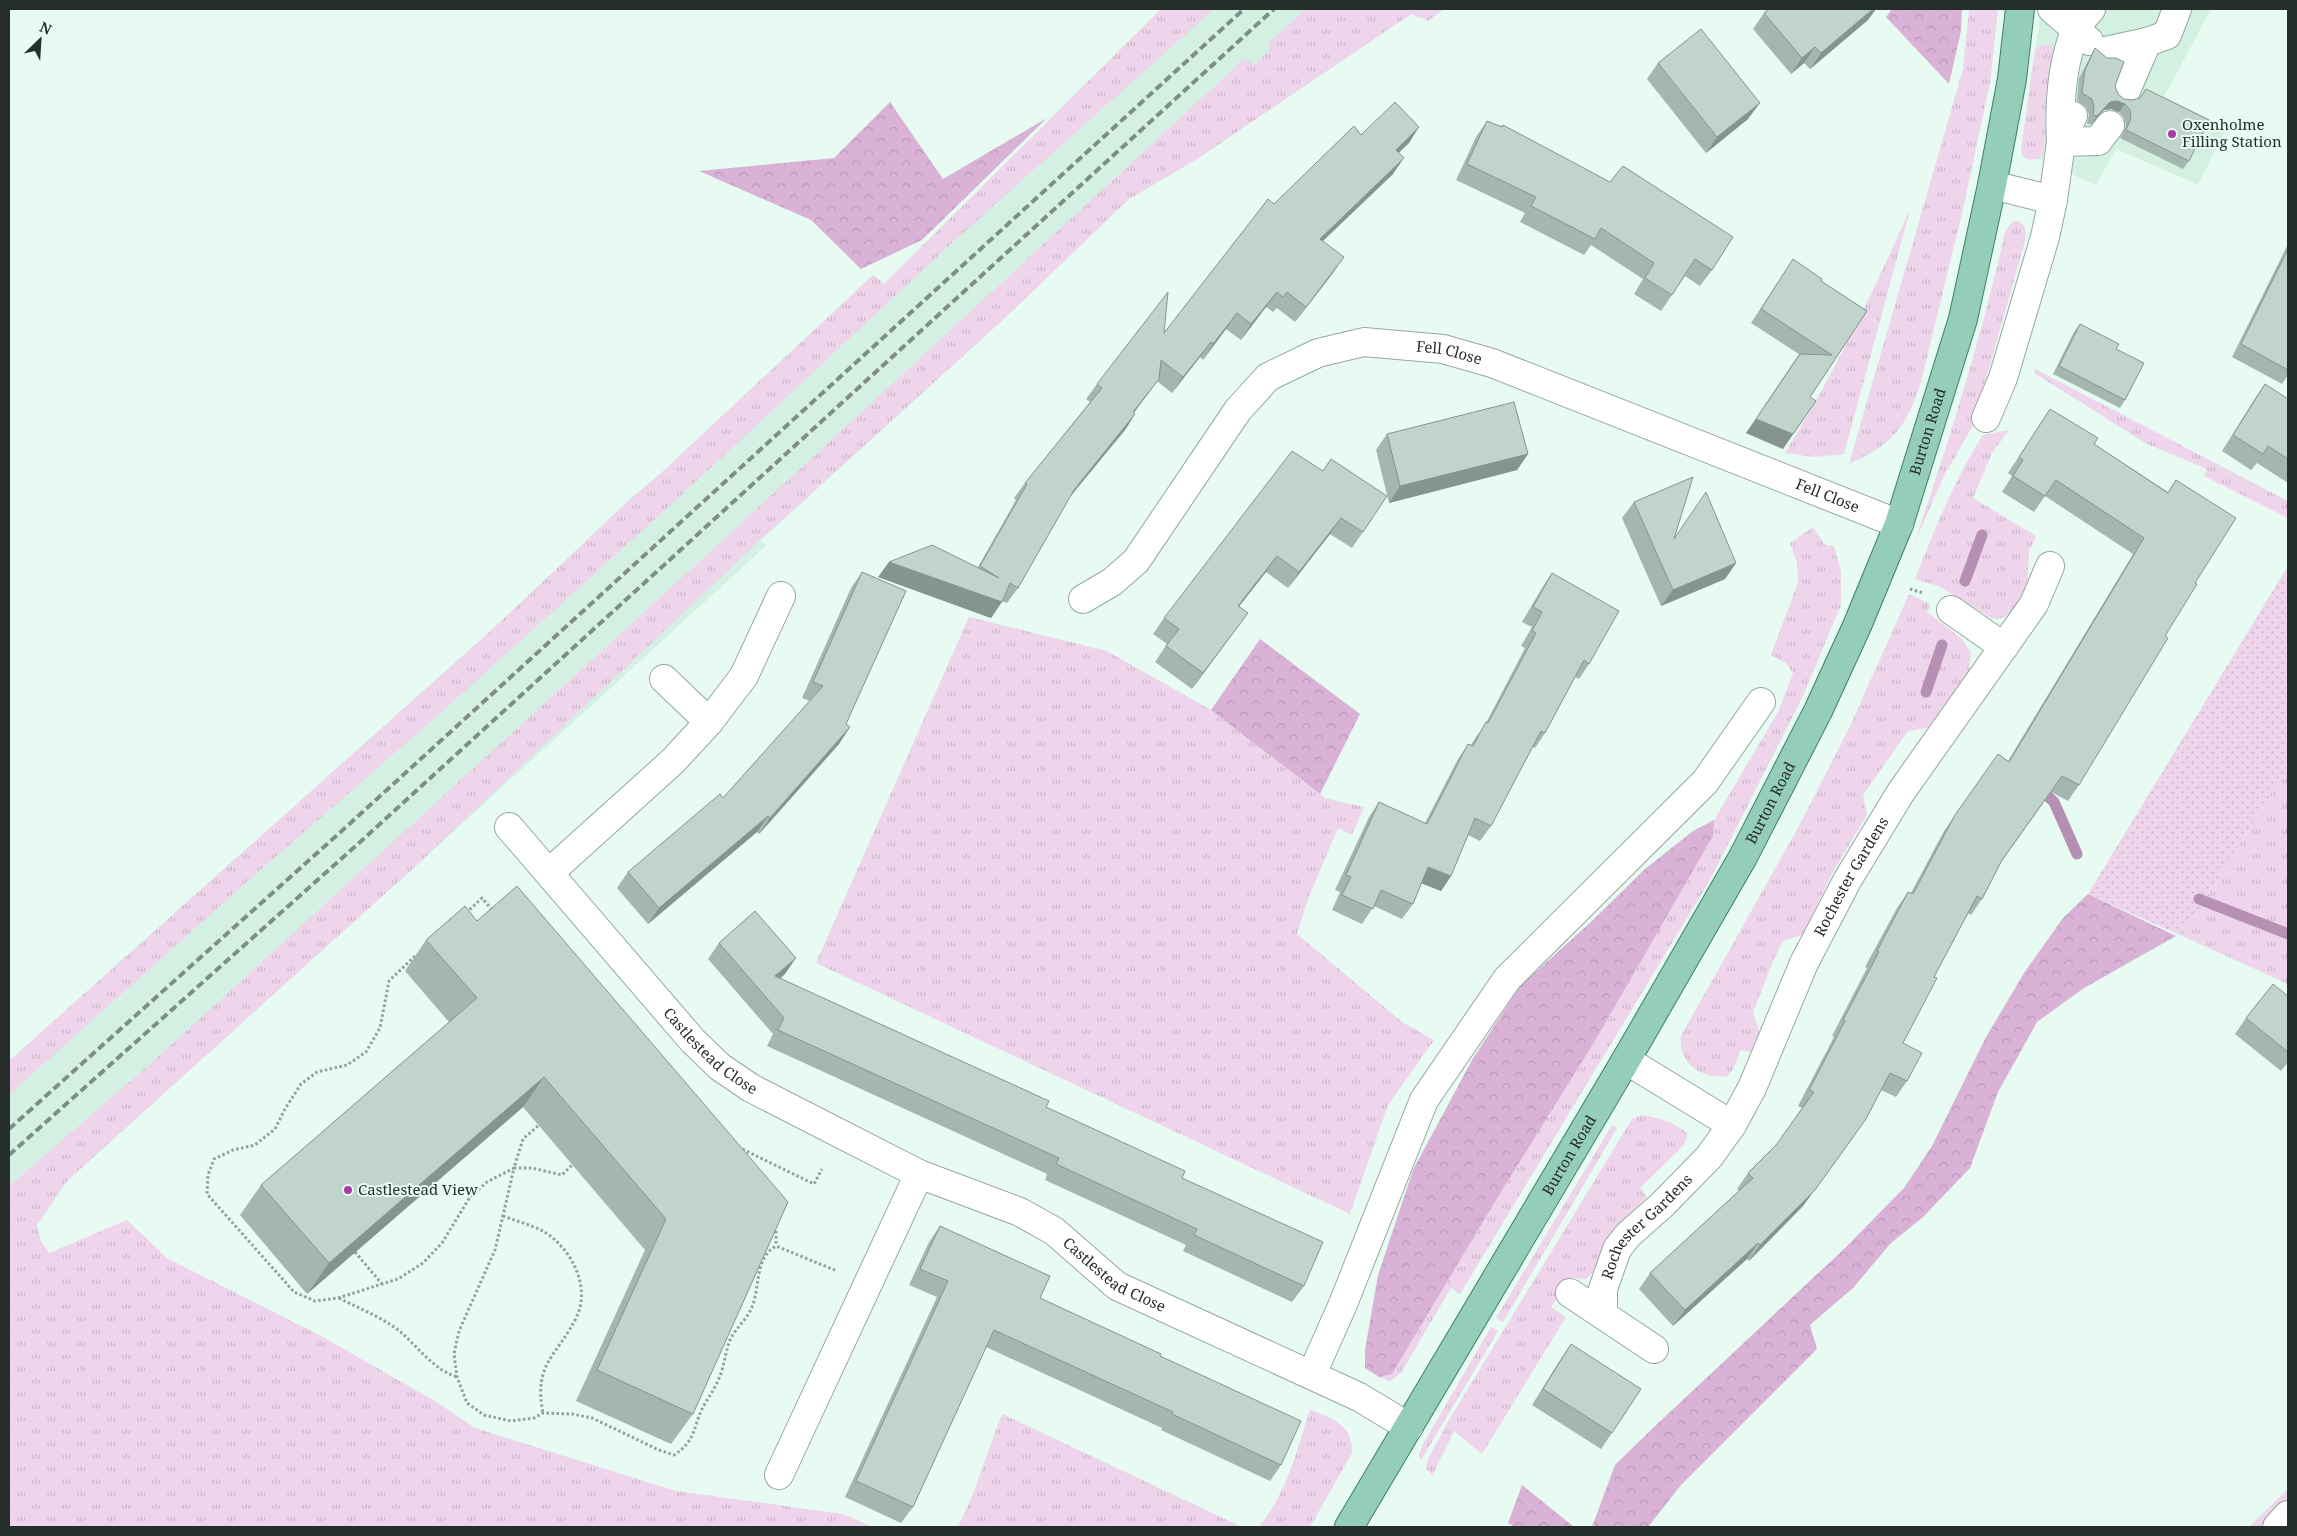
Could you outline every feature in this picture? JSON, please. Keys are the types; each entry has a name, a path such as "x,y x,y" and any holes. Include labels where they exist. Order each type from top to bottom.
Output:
{"main road":[{"name":"Burton Road","path":"1349,1527 1626,1060 1743,856 1818,711 1857,626 1899,524 1963,318 1992,185 2012,78 2020,9"}],"street":[{"path":"2052,9 2083,19 2094,46 2103,56 2167,34 2177,9"},
{"path":"1986,418 2004,378 2045,237 2053,200 2060,142 2060,115 2067,66 2083,19"},
{"path":"2125,94 2147,42"},
{"path":"2060,142 2073,116"},
{"path":"2060,142 2098,141 2110,125"},
{"path":"1992,185 2053,200"},
{"name":"Fell Close","path":"1083,599 1112,582 1136,561 1238,410 1268,377 1318,353 1364,342 1443,349 1492,363 1899,524"},
{"name":"Rochester Gardens","path":"1603,1315 1603,1289 1617,1249 1628,1235 1662,1205 1710,1157 1732,1125 1752,1088 1804,963 1848,879 1901,792 2034,604 2050,566"},
{"path":"550,872 673,761 709,722 744,676 781,596"},
{"path":"1951,610 2004,648"},
{"path":"664,679 709,722"},
{"path":"1312,1374 1343,1304 1424,1100 1508,979 1705,782 1761,702"},
{"name":"Castlestead Close","path":"509,827 550,872 693,1041 720,1067 751,1088 919,1174 1020,1212 1054,1231 1117,1286 1312,1374 1359,1397 1409,1427"},
{"path":"1626,1060 1732,1125"},
{"path":"779,1475 919,1174"},
{"path":"1570,1293 1654,1349"},
{"path":"2277,1527 2288,1515"}],"path":[{"path":"460,918 482,898 495,913"},
{"path":"422,950 389,980 380,1028 366,1052 347,1064 317,1072 301,1084 285,1109 276,1129 255,1145 233,1150 214,1159 208,1176 207,1194 294,1292 315,1300 338,1298 398,1279 423,1263 442,1243 470,1197 487,1182 514,1168 532,1168 562,1175 572,1165"},
{"path":"538,1126 523,1139 506,1194 495,1250 459,1331 454,1354 457,1377 467,1403 484,1416 511,1421 534,1418 543,1413 572,1414 592,1418 659,1450 674,1455 683,1449 697,1428 702,1409 716,1386 731,1338 753,1305 758,1272 768,1250 776,1246 845,1274"},
{"path":"736,1146 814,1184 822,1169"},
{"path":"503,1216 542,1231 561,1246 578,1269 581,1292 578,1314 542,1375 540,1397 543,1413"},
{"path":"769,1224 776,1231 776,1246"},
{"path":"355,1252 382,1284"},
{"path":"338,1298 378,1317 397,1330 446,1373 457,1377"}],"shaded area":[{"path":"1161,9 1444,9 1428,21 1411,14 1197,159 1129,199 1006,317 760,541 767,545 67,1181 37,1225 41,1241 49,1254 9,1248 9,1061 496,626 873,275 884,284"},
{"name":"Oxenholme Filling Station","path":"2041,9 2211,9 2164,97 2227,127 2198,185 2116,149 2096,185 2038,159 2021,149"}],"green space":[{"path":"1161,9 1214,9 953,242 688,489 453,702 232,895 9,1095 9,1061 496,626 873,275 884,284"},
{"path":"1306,9 1444,9 1428,21 1411,14 1197,159 1129,199 1006,317 759,541 418,864 67,1181 37,1225 41,1241 49,1253 127,1220 167,1258 321,1336 435,1401 475,1428 676,1491 843,1514 872,1527 9,1527 9,1186 148,1066 735,529 1245,58 1254,65 1269,51 1269,42"},
{"path":"1892,9 1962,9 1961,31 1949,84 1886,17"},
{"path":"1969,9 1998,9 1990,83 1963,209 1921,382 1910,411 1896,433 1877,449 1849,464 1963,69"},
{"path":"2042,45 2050,45 2057,52 2043,153 2038,159 2029,160 2022,156 2021,149 2035,49"},
{"path":"890,102 943,179 1047,118 922,240 861,269 811,220 699,171 834,158"},
{"path":"1910,210 1844,454 1814,457 1785,453 1836,364 1867,303"},
{"path":"2018,221 2026,232 2025,241 1973,425 1943,478 1914,544 1964,389 1986,311 2005,232 2012,222"},
{"path":"2035,369 2288,501 2288,518 2204,476 2207,469 2147,444 2034,373"},
{"path":"2009,430 1992,453 1973,498 2036,536 2029,551 2027,589 2013,612 2003,618 1993,619 1938,586 1915,579 1954,487 1983,435"},
{"path":"1813,527 1825,545 1834,546 1841,572 1841,605 1803,696 1710,880 1460,1294 1451,1288 1401,1373 1390,1381 1379,1377 1392,1374 1501,1192 1595,1041 1713,836 1714,820 1778,712 1793,673 1786,663 1771,655 1798,583 1797,563 1790,543"},
{"path":"2288,566 2288,767 2182,936 2088,894"},
{"path":"1909,594 1930,604 1927,612 1962,639 1971,653 1969,670 1928,728 1908,731 1863,795 1867,815 1834,870 1802,935 1783,941 1773,961 1753,1013 1760,1032 1753,1053 1741,1050 1728,1076 1719,1077 1701,1072 1688,1062 1683,1054 1681,1036 1799,826 1851,724"},
{"path":"969,617 1107,651 1211,710 1325,798 1364,807 1352,835 1338,828 1308,899 1297,934 1402,1022 1434,1040 1388,1105 1350,1214 816,963"},
{"path":"1260,639 1360,714 1320,794 1211,710"},
{"path":"2288,767 2288,984 2182,936"},
{"path":"1714,820 1713,836 1595,1041 1501,1192 1392,1374 1379,1377 1365,1368 1365,1350 1378,1275 1413,1170 1472,1060 1520,986 1593,920 1645,869 1693,831"},
{"path":"2088,894 2176,936 2084,988 2037,1022 1998,1092 1970,1168 1923,1217 1891,1243 1853,1288 1810,1325 1817,1349 1681,1485 1648,1527 1592,1527 1615,1465 1845,1248 1904,1188 1932,1146 1985,1039 2024,973 2063,918"},
{"path":"1642,1115 1665,1121 1687,1133 1684,1145 1640,1188 1647,1197 1610,1236 1591,1275 1586,1279 1571,1278 1551,1307 1566,1317 1482,1454 1454,1431 1432,1476 1426,1468 1428,1459 1449,1420 1632,1119"},
{"path":"1612,1125 1617,1128 1503,1322 1496,1318"},
{"path":"1491,1327 1498,1331 1421,1460 1419,1455 1423,1444"},
{"path":"1310,1409 1334,1420 1345,1429 1349,1435 1352,1453 1310,1527 1259,1527 1269,1514 1284,1485 1296,1456"},
{"path":"1002,1414 1242,1527 958,1527 972,1496"},
{"path":"1522,1485 1574,1527 1515,1527 1508,1523"},
{"path":"2288,1489 2288,1527 2249,1527"}],"building":[{"path":"1769,9 1873,9 1821,53 1815,47 1802,58 1764,13"},
{"path":"1701,29 1760,103 1717,137 1658,63"},
{"path":"2095,48 2107,58 2116,58 2124,62 2115,86 2118,94 2124,99 2140,98 2146,89 2209,120 2189,161 2126,130 2131,118 2130,110 2125,104 2117,101 2110,102 2097,116 2093,115 2092,99 2082,93 2085,70"},
{"path":"1395,102 1419,127 1396,150 1404,158 1320,239 1344,257 1306,307 1287,292 1283,297 1277,292 1251,324 1237,313 1213,344 1211,342 1183,377 1161,360 1159,379 1133,412 1135,414 1074,490 1018,588 1010,583 1002,602 889,562 932,545 999,578 980,566 1027,484 1025,483 1102,388 1097,384 1168,292 1164,333 1268,199 1274,204 1354,126 1361,135"},
{"path":"1487,121 1502,127 1503,125 1610,182 1623,166 1733,237 1712,270 1695,259 1672,295 1645,278 1654,263 1601,228 1595,239 1531,206 1536,197 1467,164"},
{"path":"2288,249 2288,370 2241,344"},
{"path":"1793,259 1822,279 1821,281 1867,311 1810,397 1816,401 1793,434 1756,419 1800,354 1832,355 1761,309"},
{"path":"2080,324 2119,344 2116,349 2144,363 2125,400 2059,366"},
{"path":"2265,384 2288,399 2288,459 2268,446 2263,454 2233,435"},
{"path":"1514,402 1528,454 1400,486 1387,434"},
{"path":"2050,409 2098,438 2094,444 2168,493 2176,480 2236,518 2195,583 2197,584 2165,636 2168,638 2079,785 2062,776 2002,860 1982,899 1977,896 1934,977 1937,978 1903,1043 1922,1053 1907,1081 1890,1073 1866,1119 1815,1190 1760,1245 1758,1243 1685,1310 1650,1273 1753,1178 1748,1173 1776,1145 1814,1092 1809,1090 1908,892 1913,894 1955,815 1998,754 2009,762 2144,538 2056,480 2045,496 2013,476 2023,460 2019,457"},
{"path":"1292,451 1323,471 1331,459 1387,496 1363,532 1341,518 1299,572 1277,556 1238,606 1248,613 1203,673 1166,646 1179,629 1164,618"},
{"path":"1693,477 1674,539 1706,492 1736,563 1673,590 1634,502"},
{"path":"862,572 906,591 846,724 850,727 770,818 768,816 659,908 628,872 720,794 723,798 823,686 813,682"},
{"path":"1552,573 1619,611 1589,664 1584,660 1545,733 1541,731 1491,826 1475,818 1451,876 1428,867 1413,904 1381,890 1373,909 1342,895 1351,877 1346,875 1379,802 1427,824 1468,744 1473,746 1486,722 1488,723 1536,633 1532,631 1542,612 1533,607"},
{"name":"Castlestead View","path":"517,886 788,1202 693,1414 597,1370 666,1219 544,1077 329,1263 261,1185 477,998 426,940 465,906 477,921"},
{"path":"755,911 796,958 775,976 1049,1101 1046,1107 1185,1171 1182,1178 1323,1242 1304,1286 1194,1235 1197,1229 1056,1164 1059,1158 778,1030 784,1018 719,943"},
{"path":"2273,984 2288,996 2288,1052 2246,1018"},
{"path":"940,1226 1050,1276 1040,1298 1301,1421 1281,1465 1172,1414 1173,1412 994,1330 913,1507 856,1481 948,1281 920,1269"},
{"path":"1571,1344 1641,1389 1612,1433 1543,1389"}],"waterway":[{"path":"1965,581 1982,535"},
{"path":"1926,692 1942,645"},
{"path":"2037,786 2054,802 2077,854"},
{"path":"2199,899 2288,934"}],"railway":[{"path":"9,1129 345,828 1244,9"},
{"path":"9,1155 359,843 1274,9"}],"place":[{"name":"Oxenholme Filling Station","path":"2172,134"},
{"name":"Castlestead View","path":"348,1190"}]}
